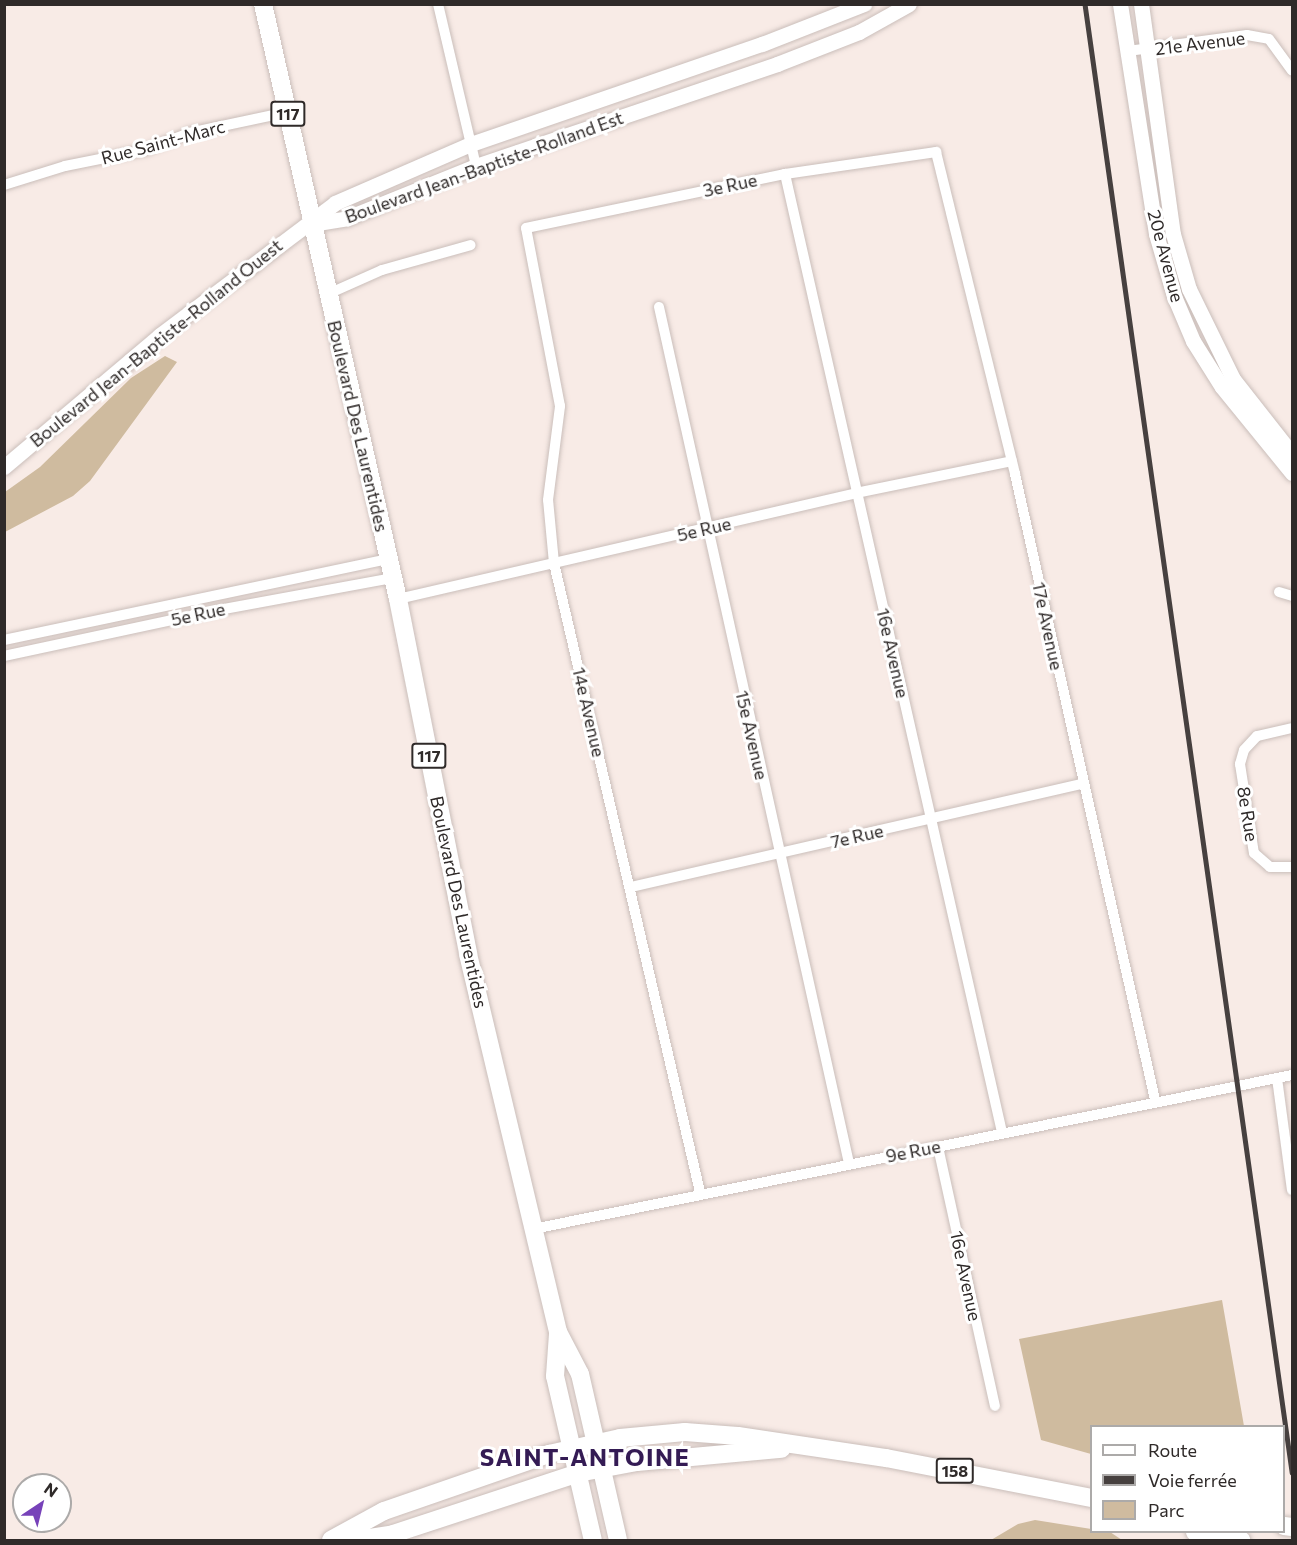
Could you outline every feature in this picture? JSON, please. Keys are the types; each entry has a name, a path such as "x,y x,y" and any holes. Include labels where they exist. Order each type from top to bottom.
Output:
{"main road":[{"name":"117","path":"262,4 312,224"},
{"name":"Boulevard Des Laurentides","path":"312,224 398,599 468,954 558,1332 580,1374 618,1540"},
{"name":"Boulevard Des Laurentides","path":"558,1332 555,1376 593,1540"},
{"name":"158","path":"331,1540 384,1511 571,1448 696,1432 819,1448 1090,1498"},
{"name":"158","path":"357,1540 393,1534 578,1473 602,1468 698,1456 819,1448"},
{"path":"1201,1533 1241,1540"}],"street":[{"path":"438,4 476,166"},
{"name":"Boulevard Jean-Baptiste-Rolland Est","path":"312,224 335,203 471,144 769,41 864,4"},
{"name":"Boulevard Jean-Baptiste-Rolland Est","path":"312,224 346,218 476,166 777,64 859,32 909,4"},
{"name":"20e Avenue","path":"1120,4 1156,234 1174,296 1193,341 1222,387 1293,473"},
{"name":"20e Avenue","path":"1141,4 1173,234 1189,289 1233,379 1293,454"},
{"name":"21e Avenue","path":"1128,51 1247,35 1269,39 1293,71"},
{"path":"769,41 777,64"},
{"path":"696,67 703,90"},
{"name":"Rue Saint-Marc","path":"4,185 65,166 145,150 189,133 288,112"},
{"name":"3e Rue","path":"526,228 786,174 936,152"},
{"name":"17e Avenue","path":"936,152 1012,461 1082,784 1155,1100"},
{"name":"16e Avenue","path":"786,174 856,493 1002,1132"},
{"name":"Boulevard Jean-Baptiste-Rolland Ouest","path":"4,467 160,335 287,237 312,224"},
{"name":"14e Avenue","path":"526,228 560,406 548,501 554,563 700,1192"},
{"path":"328,294 382,270 471,245"},
{"name":"15e Avenue","path":"659,307 705,529 849,1163"},
{"name":"5e Rue","path":"398,599 856,493 1012,461"},
{"name":"5e Rue","path":"4,640 388,558"},
{"name":"5e Rue","path":"4,656 224,609 393,578"},
{"path":"1279,592 1293,596"},
{"name":"8e Rue","path":"1293,728 1257,736 1244,750 1240,764 1254,853 1270,867 1293,867"},
{"name":"7e Rue","path":"631,887 1082,784"},
{"name":"9e Rue","path":"533,1228 700,1192 938,1147 1155,1100 1293,1075"},
{"path":"1277,1078 1293,1190"},
{"name":"16e Avenue","path":"938,1147 995,1407"}],"green space":[{"path":"165,356 177,362 90,481 73,496 5,532 5,492 40,467 131,378"},
{"path":"1222,1300 1244,1425 1090,1425 1090,1454 1041,1440 1019,1339"},
{"path":"1035,1520 1090,1529 1090,1533 1112,1533 1122,1540 991,1540 1018,1524"}],"railway":[{"path":"1085,4 1292,1472"}],"district":[{"name":"SAINT-ANTOINE","path":"585,1457"}]}
